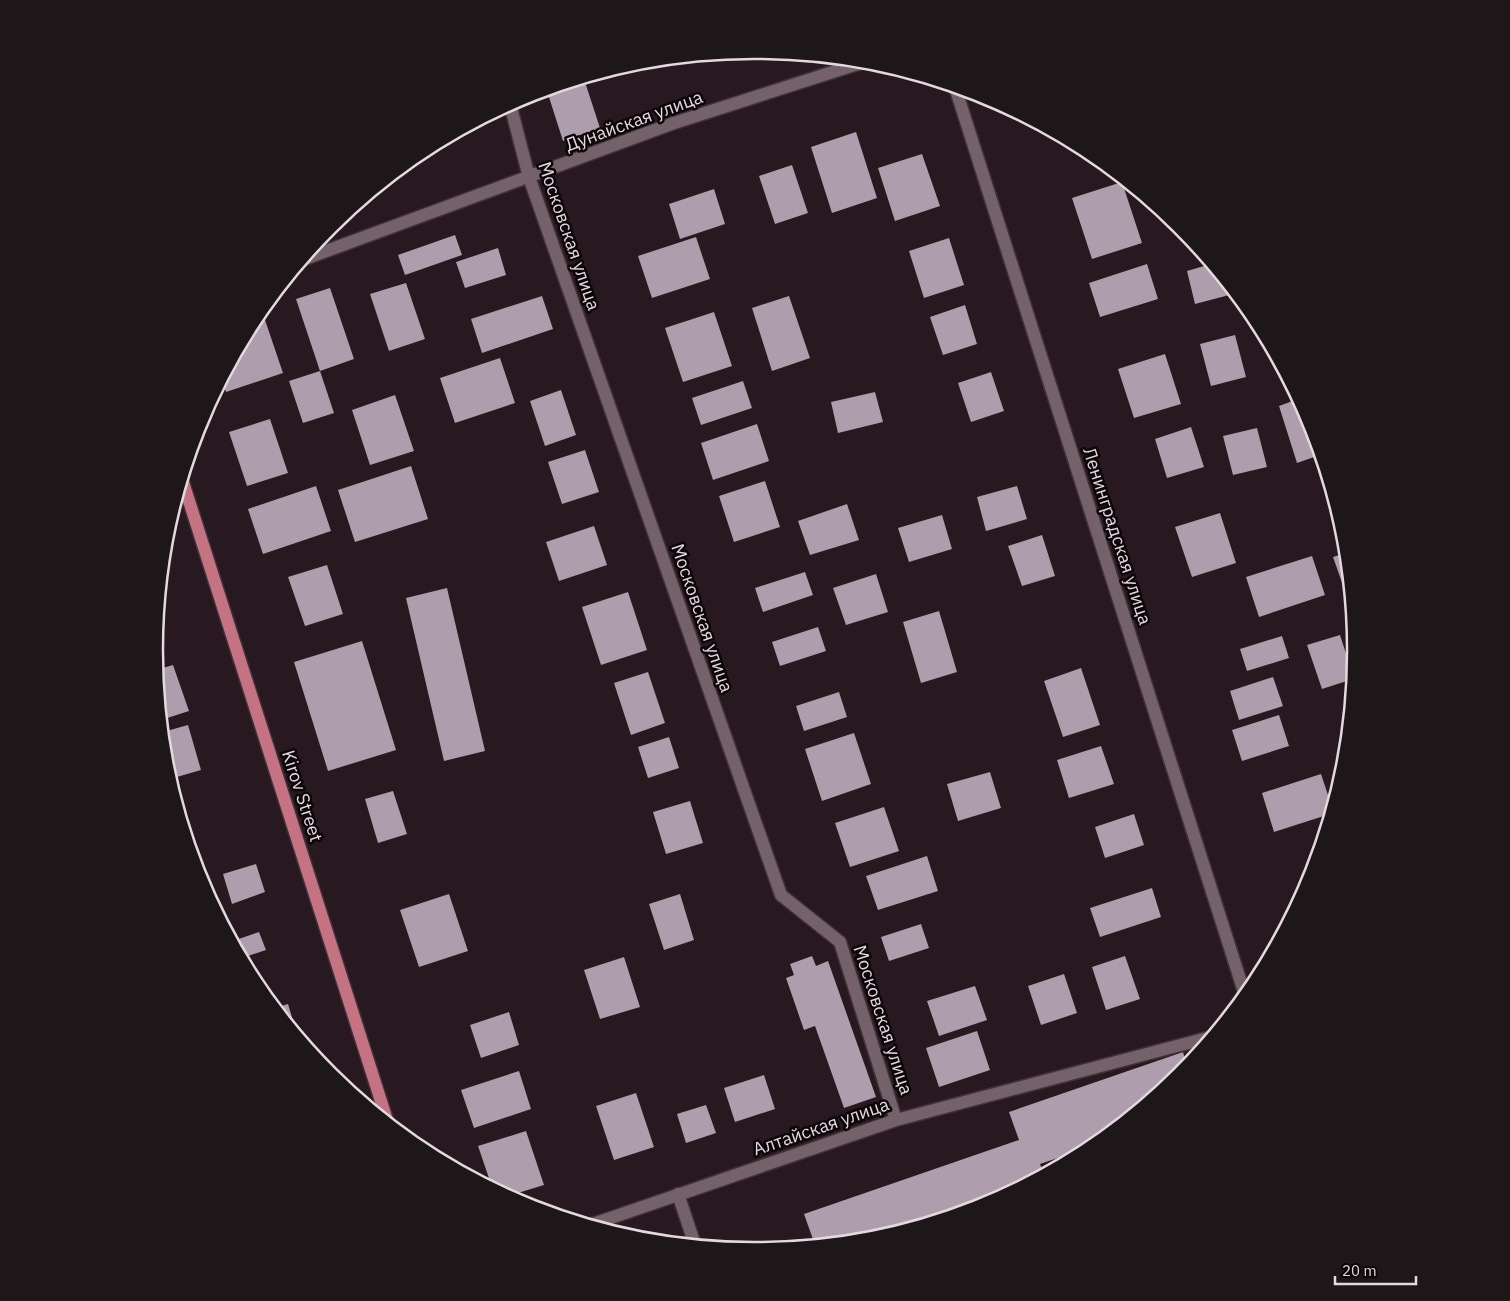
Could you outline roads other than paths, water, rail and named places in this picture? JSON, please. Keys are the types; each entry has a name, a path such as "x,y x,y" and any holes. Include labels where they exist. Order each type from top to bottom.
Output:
{"main road":[{"name":"Kirov Street","path":"185,490 385,1111"}],"street":[{"name":"Дунайская улица","path":"314,255 674,123 849,67"},
{"name":"Ленинградская улица","path":"958,95 1243,985"},
{"name":"Московская улица","path":"512,112 529,177 781,895 840,942 896,1120"},
{"name":"Алтайская улица","path":"602,1222 678,1194 896,1120 1201,1040"},
{"path":"678,1194 693,1239"}]}
